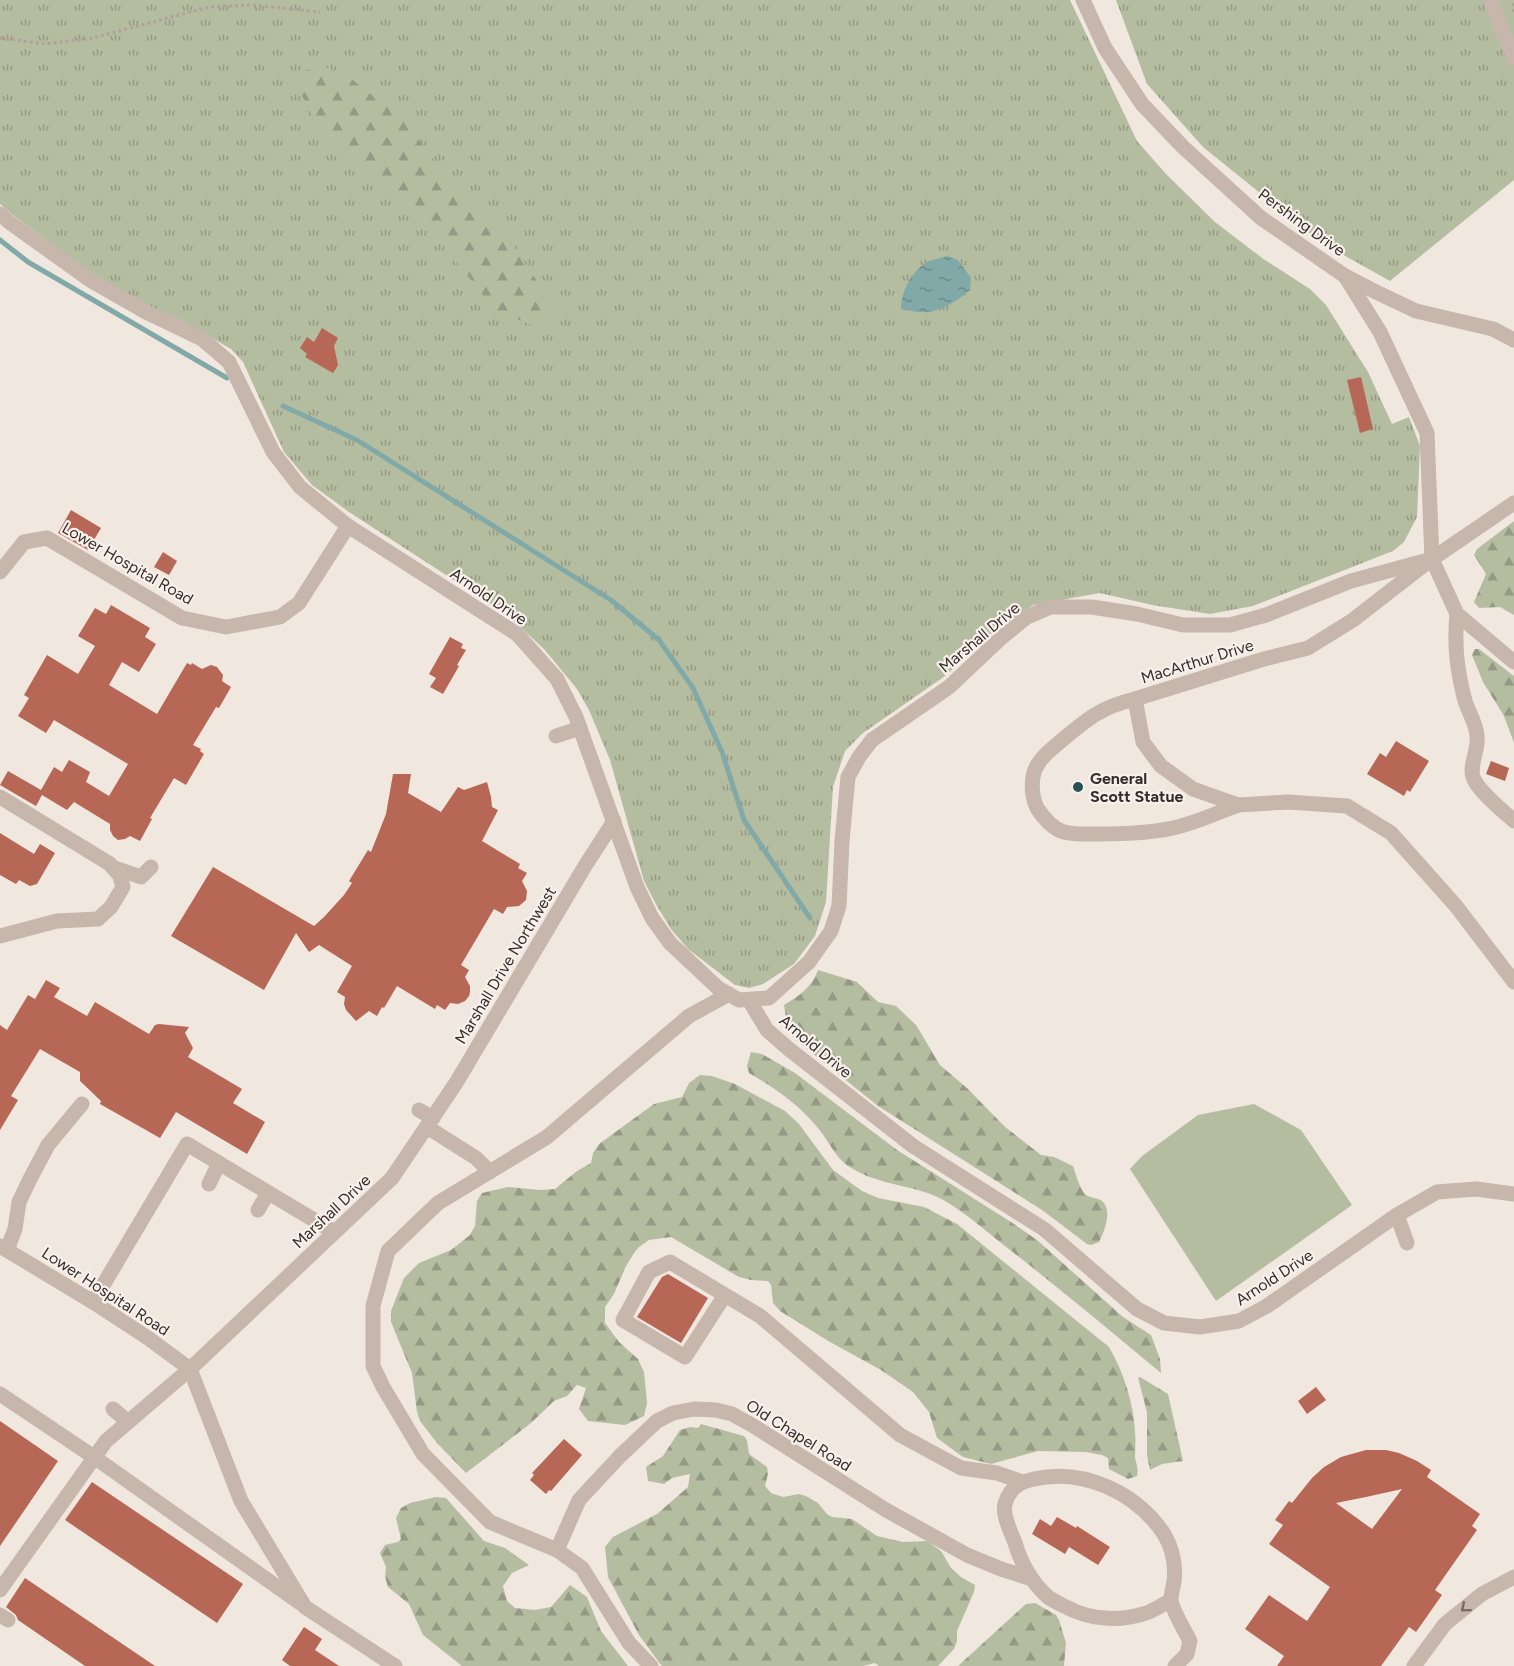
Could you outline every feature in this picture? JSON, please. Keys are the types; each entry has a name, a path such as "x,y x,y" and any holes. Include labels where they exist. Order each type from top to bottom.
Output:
{"street":[{"name":"Pershing Drive","path":"1083,0 1106,48 1142,104 1183,147 1261,218 1345,276 1416,311 1493,329 1514,340"},
{"path":"1490,0 1514,58"},
{"name":"Arnold Drive","path":"0,213 9,222 90,280 144,311 202,339 229,362 273,452 300,487 348,526 517,634 557,679 580,728 637,887 652,918 670,943 718,988 739,1000 749,1000 767,1030 790,1050 913,1146 1044,1229 1137,1309 1164,1323 1200,1327 1239,1321 1267,1306 1397,1215 1437,1192 1476,1190 1514,1194"},
{"path":"1345,276 1380,332 1426,433 1431,559 1457,614 1514,662"},
{"name":"Marshall Drive","path":"749,1000 769,998 809,962 831,931 839,906 848,777 872,740 950,687 1001,638 1027,617 1050,607 1092,607 1137,614 1183,625 1230,625 1266,615 1351,581 1431,559 1514,503"},
{"name":"Lower Hospital Road","path":"0,572 24,542 47,538 182,618 226,627 280,617 299,603 348,526"},
{"name":"MacArthur Drive","path":"1431,559 1353,620 1308,648 1264,659 1135,699 1143,742 1161,766 1193,789 1238,805 1288,802 1347,806 1390,833 1456,906 1514,982"},
{"path":"1457,614 1455,634 1457,668 1466,704 1478,737 1478,749 1472,776 1477,785 1514,821"},
{"path":"1135,699 1095,713 1037,764 1032,795 1046,820 1062,832 1118,834 1172,829 1238,805"},
{"path":"556,736 580,728"},
{"path":"0,797 112,867 141,877 152,867"},
{"name":"Marshall Drive Northwest","path":"430,1123 614,820"},
{"path":"0,936 57,921 98,919 108,913 123,887 120,876 112,867"},
{"path":"651,1666 629,1643 582,1568 557,1550 490,1522 423,1454 373,1366 373,1306 388,1251 438,1203 547,1137 689,1016 729,994"},
{"path":"3,1248 15,1229 19,1202 28,1181 48,1145 82,1104"},
{"path":"419,1110 430,1123 476,1158 490,1172"},
{"name":"Marshall Drive","path":"0,1590 105,1441 190,1369 392,1178 401,1154 430,1123"},
{"path":"93,1302 187,1144 334,1232"},
{"path":"209,1184 219,1163"},
{"path":"258,1210 268,1193"},
{"path":"1397,1215 1407,1243"},
{"name":"Lower Hospital Road","path":"3,1248 93,1302 190,1369"},
{"path":"725,1295 685,1357 623,1320 649,1272 670,1262 725,1295 760,1316 900,1435 961,1468 997,1473 1022,1482"},
{"path":"190,1369 241,1501 305,1607"},
{"path":"0,1394 94,1457 305,1607 395,1666"},
{"path":"113,1409 128,1422"},
{"name":"Old Chapel Road","path":"557,1550 579,1500 657,1421 673,1413 694,1409 716,1410 732,1414 886,1510 967,1555 1032,1579"},
{"path":"1171,1600 1144,1614 1122,1618 1098,1618 1073,1611 1049,1598 1032,1579 1019,1557 1004,1507 1014,1487 1022,1482 1045,1476 1075,1476 1097,1482 1116,1491 1151,1518 1171,1547 1175,1573 1171,1600 1190,1641 1187,1654 1175,1666"},
{"path":"1414,1666 1445,1624 1482,1594 1514,1577"}],"path":[{"path":"0,38 45,44 93,38 210,7 253,5 320,12"}],"green space":[{"path":"0,0 1070,0 1137,141 1166,174 1215,222 1262,258 1310,289 1326,305 1368,372 1392,424 1409,417 1420,446 1417,517 1404,542 1393,551 1253,606 1210,614 1152,605 1100,593 1033,605 989,635 945,676 863,733 845,751 833,787 826,902 815,936 794,964 763,984 749,988 735,985 688,949 671,929 657,906 644,881 610,760 589,710 577,689 544,649 506,614 349,512 312,485 284,452 243,362 231,349 182,321 139,302 92,274 0,204"},
{"path":"1116,0 1514,0 1514,180 1390,281 1322,243 1203,147 1147,84"},
{"path":"328,68 349,77 405,121 448,179 517,251 556,310 538,328 494,309 417,212 322,136 301,94 305,70"},
{"path":"1514,521 1514,615 1500,607 1479,608 1474,602 1486,574 1474,555 1477,549"},
{"path":"1475,649 1479,649 1514,676 1514,743 1504,716 1483,682 1472,655"},
{"path":"818,970 857,982 878,1002 896,1006 916,1025 940,1065 968,1089 1004,1126 1041,1155 1054,1157 1073,1166 1084,1193 1102,1201 1107,1210 1106,1222 1099,1242 1087,1244 1042,1210 878,1106 796,1040 788,1030 784,1005 804,990"},
{"path":"751,1052 762,1054 795,1073 897,1150 1037,1240 1123,1317 1151,1335 1160,1359 1161,1373 957,1209 938,1197 873,1178 848,1166 802,1111 749,1073 747,1066"},
{"path":"700,1075 712,1076 735,1084 785,1111 799,1124 833,1170 862,1191 878,1198 924,1207 957,1224 1109,1347 1124,1378 1130,1400 1134,1422 1137,1476 1128,1479 1109,1469 1108,1458 1086,1452 1038,1451 991,1464 963,1457 937,1438 929,1412 913,1392 881,1370 780,1311 773,1303 771,1285 768,1281 739,1277 671,1237 649,1240 639,1247 626,1266 614,1294 605,1307 605,1323 619,1342 638,1359 644,1372 647,1403 644,1416 625,1425 588,1421 579,1409 586,1388 577,1385 567,1396 554,1401 531,1423 466,1473 437,1443 420,1421 417,1412 412,1373 391,1322 391,1311 404,1278 419,1263 451,1250 470,1235 475,1226 477,1201 482,1193 508,1187 555,1189 591,1163 593,1153 599,1144 654,1104 682,1097 689,1083"},
{"path":"1254,1104 1301,1130 1352,1205 1216,1301 1130,1169 1142,1156 1198,1115"},
{"path":"1140,1377 1168,1394 1183,1461 1162,1464 1150,1470 1147,1455 1147,1412 1138,1378"},
{"path":"701,1424 744,1436 747,1440 749,1454 767,1467 765,1486 771,1493 783,1497 799,1494 806,1496 818,1503 832,1517 852,1519 877,1536 903,1542 927,1541 941,1551 951,1568 975,1585 957,1631 954,1649 938,1666 879,1666 875,1663 863,1666 661,1665 639,1635 608,1577 605,1547 613,1537 657,1514 688,1487 690,1474 672,1478 664,1484 648,1481 646,1467 663,1456 680,1430 690,1427 698,1428"},
{"path":"436,1497 446,1498 484,1541 505,1548 529,1565 512,1573 503,1586 507,1601 515,1608 535,1610 551,1607 570,1585 587,1597 601,1631 628,1666 462,1666 423,1635 409,1604 388,1587 385,1577 386,1567 380,1553 385,1545 401,1539 396,1518 401,1508 410,1503"},
{"path":"1035,1603 1056,1615 1059,1620 1066,1643 1064,1666 958,1666 1026,1604"}],"water":[{"path":"948,256 958,260 971,278 970,290 954,302 931,312 901,309 905,288 917,270 929,261"}],"building":[{"path":"322,328 338,338 334,346 338,365 333,373 305,357 307,354 300,348 307,337 314,342"},
{"path":"1361,377 1373,429 1360,433 1347,380"},
{"path":"71,510 101,528 88,550 58,533"},
{"path":"163,552 177,561 169,575 154,567"},
{"path":"111,605 150,628 145,637 156,644 139,672 122,662 109,685 157,714 187,663 191,665 192,663 202,669 211,665 217,667 223,675 222,681 231,687 193,745 201,749 200,751 204,754 186,785 174,778 150,818 152,819 140,841 130,836 118,840 110,830 110,824 74,802 67,810 42,795 36,806 0,785 8,771 41,790 54,767 62,772 69,760 90,772 86,782 109,796 128,764 54,720 46,733 18,716 29,698 24,695 47,655 78,674 95,646 78,636 95,608 106,614"},
{"path":"450,637 463,644 461,648 466,650 443,694 430,687 436,678 429,674"},
{"path":"1396,741 1429,761 1410,792 1407,790 1404,796 1367,774 1380,753 1386,757"},
{"path":"1491,761 1509,768 1505,781 1486,774"},
{"path":"393,774 411,774 408,793 441,812 458,787 464,790 487,782 492,807 498,810 482,841 520,864 518,868 527,873 522,881 527,891 526,900 519,906 507,907 503,914 494,909 461,965 469,970 465,977 470,986 470,992 465,1001 458,1004 450,1003 445,1010 437,1005 435,1009 397,986 377,1016 369,1011 356,1021 346,1010 345,997 337,992 352,966 319,945 309,952 296,933 264,990 171,936 213,867 314,926 344,895 352,883 349,881 368,850 371,852 386,814"},
{"path":"0,833 34,854 40,844 55,853 37,884 30,886 19,880 16,884 0,875"},
{"path":"46,980 60,988 54,997 87,1016 95,1002 149,1034 155,1025 159,1024 189,1027 185,1033 193,1048 188,1057 242,1089 233,1103 265,1122 247,1154 176,1112 160,1138 100,1104 101,1101 80,1081 80,1072 40,1049 11,1096 18,1100 0,1130 0,1025 7,1030 28,995 35,999"},
{"path":"668,1274 708,1298 681,1343 637,1317 662,1277"},
{"path":"1316,1387 1326,1400 1307,1414 1298,1401"},
{"path":"0,1421 58,1461 0,1546"},
{"path":"564,1439 582,1455 546,1494 530,1480 534,1475 532,1473"},
{"path":"1366,1450 1386,1450 1417,1461 1431,1470 1427,1477 1480,1514 1472,1526 1477,1530 1435,1590 1442,1595 1416,1632 1409,1627 1381,1666 1277,1666 1284,1656 1245,1629 1269,1595 1307,1621 1330,1587 1269,1544 1283,1525 1275,1520 1289,1501 1292,1503 1312,1478 1324,1467 1341,1457","holes":["1402,1489 1372,1529 1336,1503"]},
{"path":"92,1482 243,1584 217,1623 65,1520"},
{"path":"1057,1517 1076,1528 1077,1526 1110,1547 1098,1565 1069,1547 1065,1554 1032,1534 1040,1519 1051,1526"},
{"path":"25,1578 155,1666 85,1666 18,1620 16,1615 6,1607"},
{"path":"304,1627 322,1639 315,1650 339,1666 290,1666 282,1660"}],"waterway":[{"path":"0,240 28,262 227,378"},
{"path":"283,406 357,440 611,600 659,640 693,688 722,752 744,820 810,918"}],"place":[{"name":"General Scott Statue","path":"1078,787"}]}
